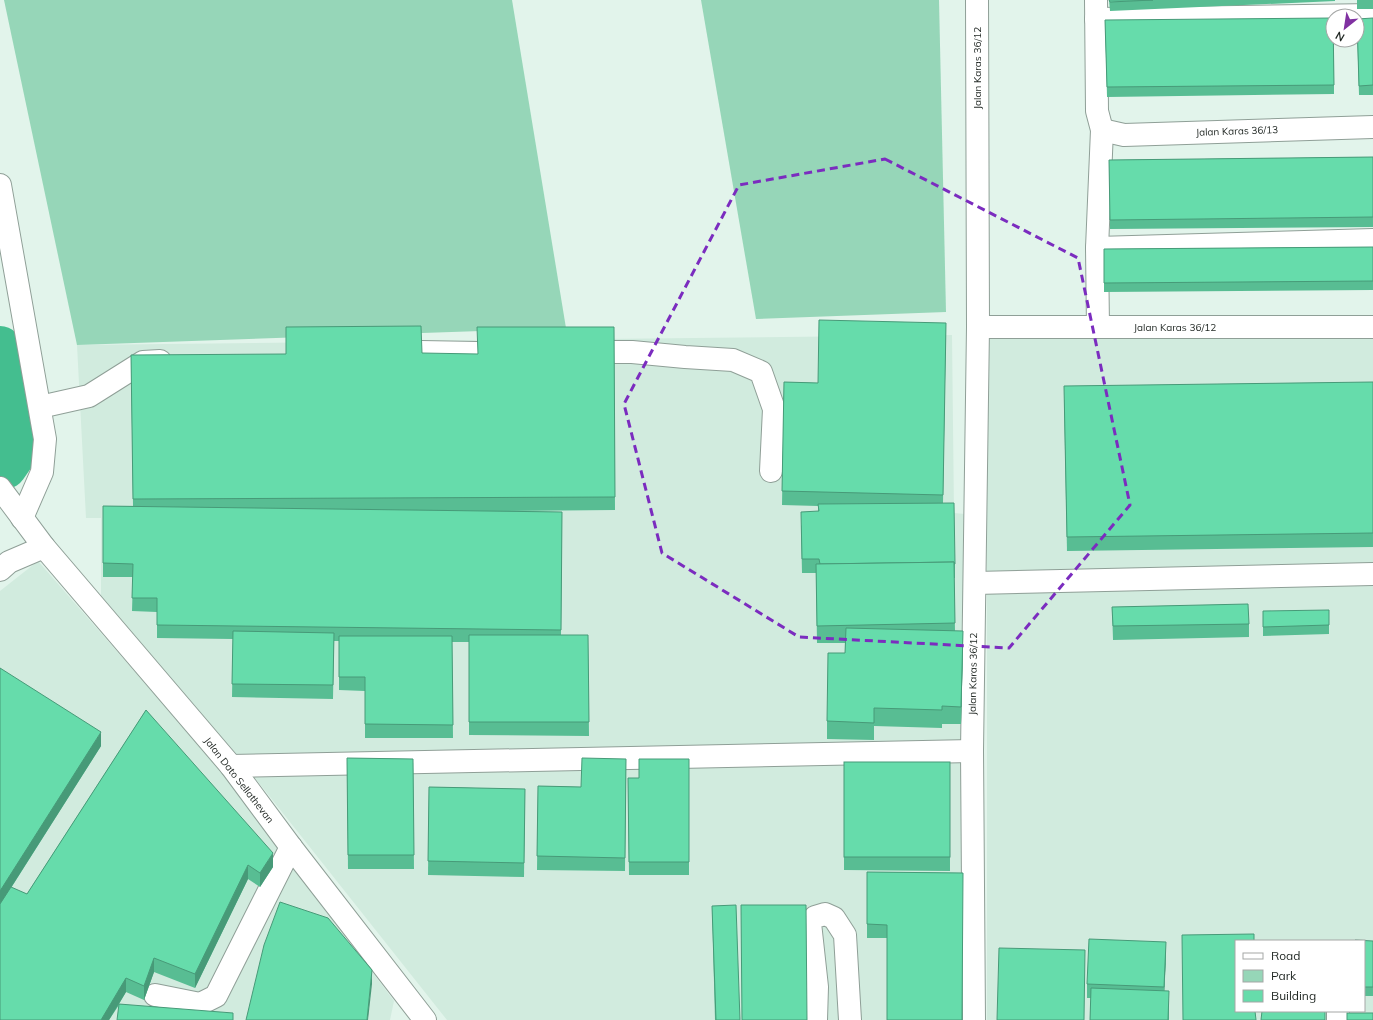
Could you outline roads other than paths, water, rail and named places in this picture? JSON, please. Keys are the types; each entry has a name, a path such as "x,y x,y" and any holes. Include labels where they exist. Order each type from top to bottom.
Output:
{"street":[{"name":"Jalan Karas 36/12","path":"974,1020 972,751 978,327 977,0"},
{"path":"1098,327 1097,248 1102,130 1097,111 1096,9 1373,14"},
{"name":"Jalan Karas 36/13","path":"1102,130 1124,135 1373,127"},
{"path":"0,185 45,439 42,472 22,518"},
{"path":"1097,248 1373,240"},
{"name":"Jalan Karas 36/12","path":"978,327 1373,327"},
{"path":"422,352 477,353"},
{"path":"614,352 632,352 733,360 761,372 774,409 771,471"},
{"path":"40,407 89,396 143,362 183,360"},
{"name":"Jalan Dato Sellathevan","path":"0,488 44,547 231,766 291,847 408,999 426,1020"},
{"path":"0,570 9,562 44,547"},
{"path":"975,583 1373,574"},
{"path":"231,766 972,751"},
{"path":"155,995 200,1004 216,996 291,847"},
{"path":"816,1020 817,987 810,923 815,917 825,914 834,918 845,935 850,1020"},
{"path":"817,987 848,986"},
{"path":"404,1020 408,999"}],"waterway":[{"path":"0,348 19,447 5,467"}]}
